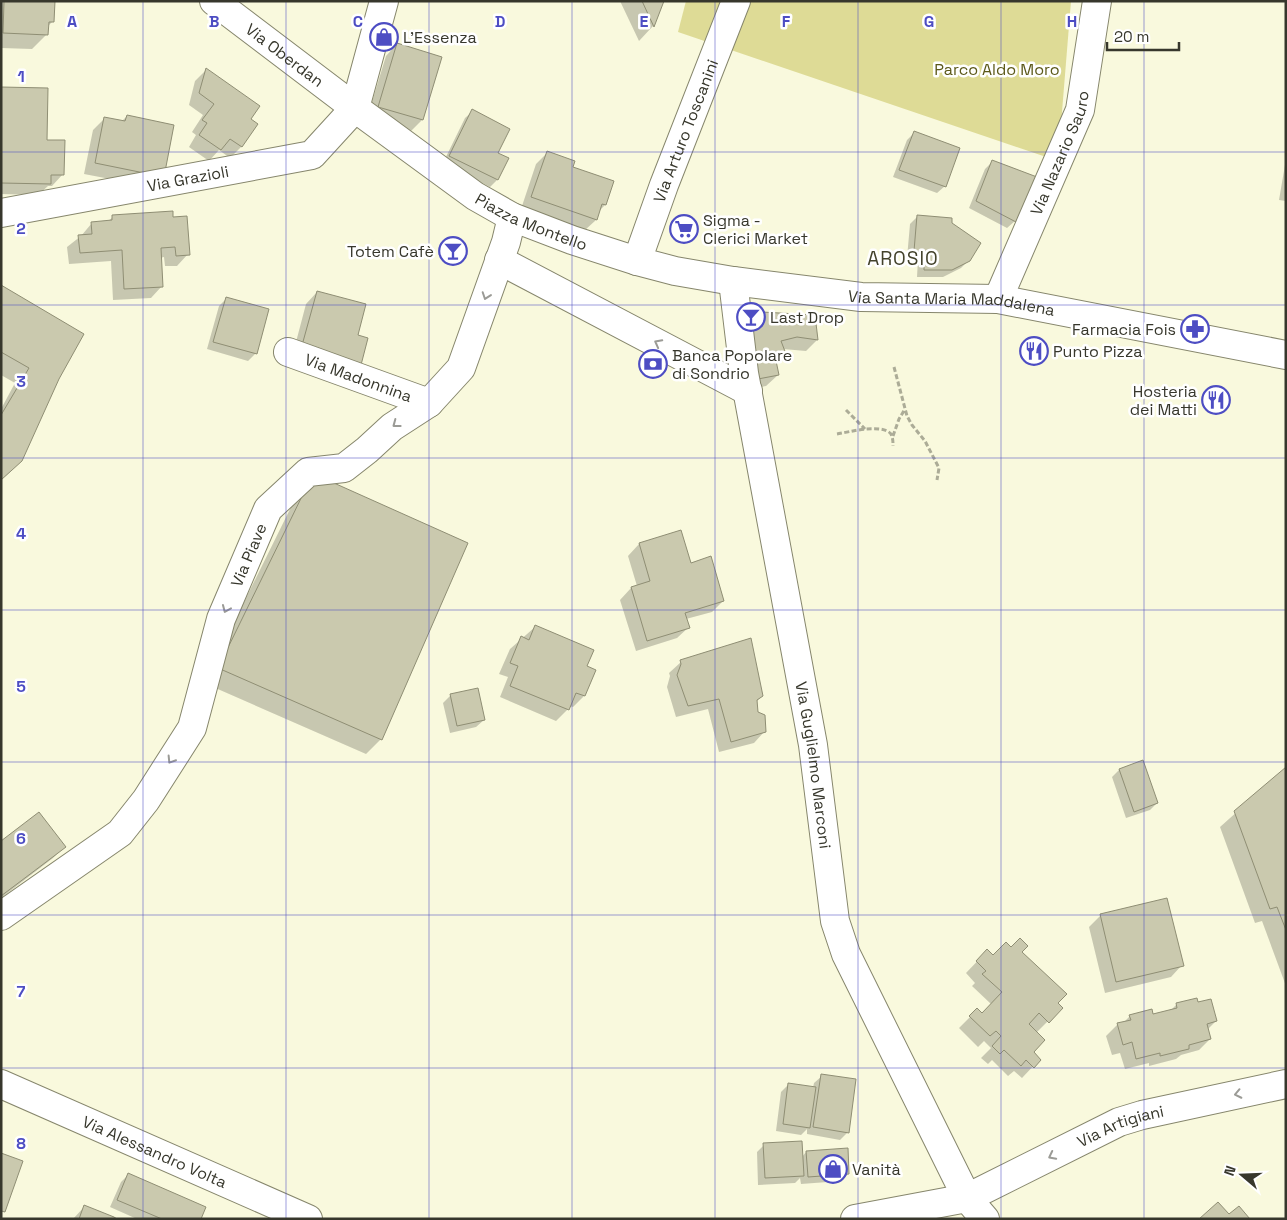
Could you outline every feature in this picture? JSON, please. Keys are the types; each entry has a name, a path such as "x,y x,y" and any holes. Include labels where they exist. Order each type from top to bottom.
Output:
{"street":[{"name":"Via Oberdan","path":"214,1 355,108"},
{"path":"355,108 384,1"},
{"name":"Via Arturo Toscanini","path":"637,261 664,185 736,1"},
{"name":"Via Nazario Sauro","path":"998,299 1080,110 1097,1"},
{"name":"Via Grazioli","path":"1,212 312,155 355,108"},
{"name":"Piazza Montello","path":"355,108 475,196 512,216 564,237 637,261 674,271 733,282"},
{"name":"Via Piave","path":"1,916 120,834 146,800 192,728 221,619 268,509 308,472 344,468 392,427 429,403 461,368 506,242 512,216"},
{"path":"499,260 748,391"},
{"name":"Via Santa Maria Maddalena","path":"733,282 861,297 998,299 1286,355"},
{"name":"Via Guglielmo Marconi","path":"733,282 748,391 813,745 835,921 846,954 966,1198 985,1219"},
{"name":"Via Madonnina","path":"288,352 429,403"},
{"name":"Via Alessandro Volta","path":"1,1084 308,1219"},
{"name":"Via Artigiani","path":"966,1198 1119,1122 1142,1115 1286,1084"},
{"path":"855,1219 966,1198"}],"path":[{"path":"894,367 912,425 925,442 939,468 937,480"},
{"path":"893,446 893,437 899,419 906,409"},
{"path":"846,410 865,430"},
{"path":"836,434 881,429 889,432 893,437"}],"green space":[{"name":"Parco Aldo Moro","path":"686,1 1071,1 1058,161 678,32"}],"building":[{"path":"4,1 55,1 54,22 49,22 48,35 3,33"},
{"path":"642,1 664,1 654,27"},
{"path":"397,43 442,57 423,120 378,107"},
{"path":"206,68 260,106 251,119 258,124 242,147 230,139 221,150 199,135 207,123 202,120 214,104 199,93"},
{"path":"1,87 48,88 47,140 65,140 64,175 51,175 51,184 1,183"},
{"path":"472,109 510,129 498,153 509,158 498,180 449,156"},
{"path":"127,115 174,125 164,177 95,163 104,117 125,121"},
{"path":"914,131 960,148 946,187 899,170"},
{"path":"547,151 575,161 573,167 614,181 606,205 602,204 597,220 531,197"},
{"path":"992,160 1037,177 1016,222 976,201"},
{"path":"173,211 173,217 187,216 190,255 176,256 175,247 161,248 163,287 124,289 122,250 80,253 78,235 92,234 91,222 112,220 112,215"},
{"path":"917,215 952,218 952,223 981,243 970,261 952,270 924,270 924,252 914,251"},
{"path":"1,285 84,334 59,379 22,461 1,480 1,415 29,368 1,352"},
{"path":"317,291 366,304 358,335 368,338 361,365 301,349"},
{"path":"226,297 269,309 257,354 213,342"},
{"path":"744,311 815,315 818,340 797,337 781,341 786,354 775,356 779,375 758,379"},
{"path":"325,479 468,543 382,740 218,668 309,482"},
{"path":"681,530 691,563 711,556 724,601 685,613 690,628 647,641 631,587 650,581 639,543"},
{"path":"535,625 594,650 587,666 596,670 585,696 576,693 569,710 510,686 518,666 510,663 521,636 529,640"},
{"path":"751,638 763,696 757,700 758,712 765,715 766,732 731,742 719,699 688,706 677,675 681,664 680,660"},
{"path":"478,688 485,720 457,726 450,694"},
{"path":"1143,760 1158,803 1134,812 1119,769"},
{"path":"1286,767 1286,930 1277,907 1270,909 1234,811"},
{"path":"39,812 66,847 1,896 1,841"},
{"path":"1167,898 1184,966 1116,982 1100,914"},
{"path":"1020,938 1028,946 1022,952 1067,994 1058,1003 1063,1008 1049,1023 1039,1013 1029,1024 1045,1040 1034,1052 1041,1060 1034,1068 1026,1060 1021,1066 1004,1050 1000,1054 992,1046 1001,1036 996,1031 990,1036 969,1016 977,1008 982,1013 1002,992 982,974 986,971 976,961 987,949 993,955 1006,942 1011,947"},
{"path":"1197,998 1198,1002 1211,999 1217,1021 1207,1024 1211,1039 1189,1045 1189,1049 1160,1056 1160,1053 1136,1059 1132,1042 1123,1045 1117,1023 1131,1020 1129,1015 1152,1009 1153,1014 1177,1008 1176,1003"},
{"path":"821,1074 856,1079 849,1133 813,1127"},
{"path":"788,1083 816,1087 810,1128 783,1124"},
{"path":"802,1141 804,1176 765,1178 763,1143"},
{"path":"848,1148 849,1174 808,1177 806,1151"},
{"path":"1,1153 23,1161 5,1212 1,1211"},
{"path":"128,1173 206,1207 201,1219 162,1219 117,1200"},
{"path":"1218,1202 1229,1214 1239,1206 1250,1219 1199,1219"},
{"path":"84,1205 114,1217 117,1219 79,1219"}],"place":[{"name":"L'Essenza","path":"384,37"},
{"name":"Sigma - Clerici Market","path":"684,229"},
{"name":"Totem Cafè","path":"453,251"},
{"name":"Last Drop","path":"751,317"},
{"name":"Farmacia Fois","path":"1195,329"},
{"name":"Punto Pizza","path":"1034,351"},
{"name":"Banca Popolare di Sondrio","path":"653,364"},
{"name":"Hosteria dei Matti","path":"1216,400"},
{"name":"Vanità","path":"833,1169"}],"district":[{"name":"AROSIO","path":"903,258"}]}
